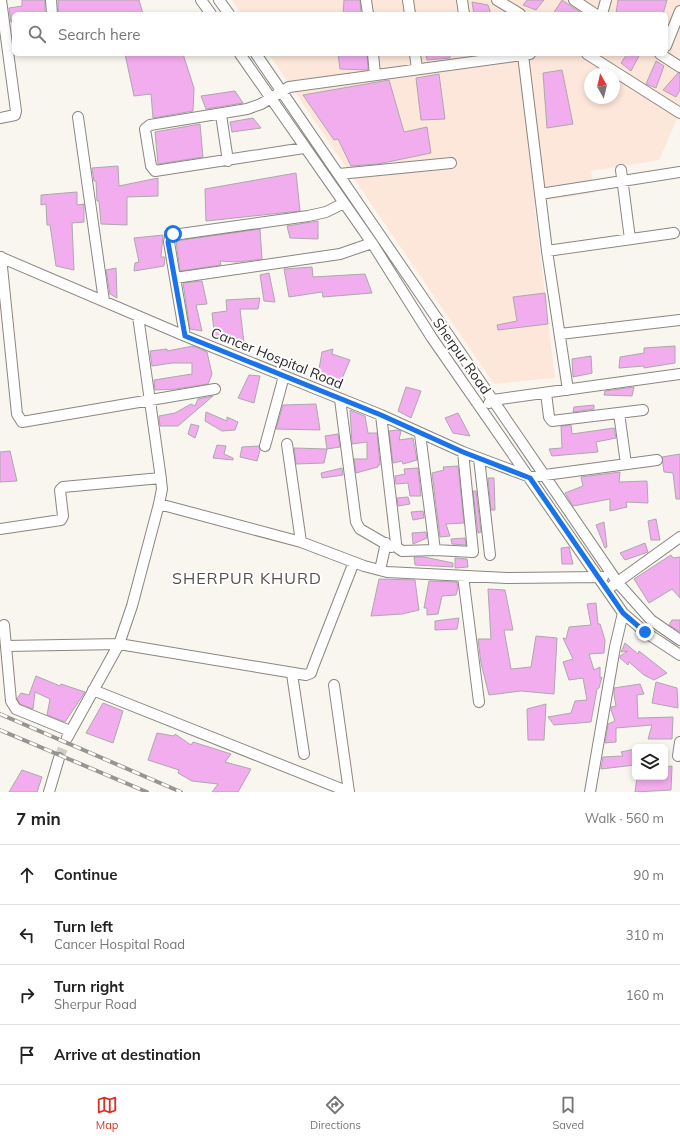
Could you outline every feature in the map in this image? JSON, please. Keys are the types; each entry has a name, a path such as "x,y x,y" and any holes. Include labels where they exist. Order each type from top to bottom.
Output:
{"street":[{"path":"0,0 16,111 15,115 0,118"},
{"path":"51,0 52,12"},
{"path":"201,0 210,12"},
{"path":"366,0 368,12"},
{"path":"408,0 410,12"},
{"path":"462,0 464,12"},
{"path":"497,0 517,12"},
{"path":"574,0 592,12"},
{"path":"603,12 606,0"},
{"path":"212,12 220,2 228,12"},
{"path":"668,40 680,11"},
{"name":"Sherpur Road","path":"241,56 304,148 372,243 432,338 623,613 645,632 680,655"},
{"name":"Sherpur Road","path":"257,56 615,580 650,620 680,640"},
{"path":"373,56 375,75"},
{"path":"415,56 417,69"},
{"path":"304,148 228,161 155,171 151,166 144,133 146,126 150,125 247,109 271,98 289,87 417,69 470,58 498,56"},
{"path":"527,56 540,194 568,390"},
{"path":"590,56 680,113"},
{"path":"668,56 680,67"},
{"path":"221,114 228,161"},
{"path":"78,117 104,302"},
{"path":"339,174 452,163"},
{"path":"621,170 630,239"},
{"path":"540,194 680,172"},
{"path":"185,336 168,242 170,236 173,234 308,216 326,212 344,203"},
{"path":"548,251 674,233"},
{"path":"175,278 335,254 372,243"},
{"path":"0,257 17,414 22,422 215,389"},
{"name":"Cancer Hospital Road","path":"0,257 185,336 381,415 420,434 463,452 530,478 657,460"},
{"path":"4,625 11,701 13,706 16,709 68,735 119,644 132,606 160,504 162,489 161,478 138,316"},
{"path":"560,334 680,320"},
{"path":"481,407 493,400 680,374"},
{"path":"265,446 284,376"},
{"path":"546,393 549,417 552,421 643,410"},
{"path":"340,399 356,522 360,530 402,551 435,550 473,552 463,452"},
{"path":"619,413 626,464"},
{"path":"380,570 390,545 396,543 381,415"},
{"path":"420,434 435,550"},
{"path":"287,444 301,542"},
{"path":"479,458 490,554"},
{"path":"0,529 61,520 63,516 60,490 63,487 161,478"},
{"path":"160,504 301,542 380,570 463,576 599,578 615,580"},
{"path":"607,590 615,580 680,537"},
{"path":"6,646 119,644 292,674 300,675 311,673 354,562"},
{"path":"463,576 479,702"},
{"path":"590,792 614,654 623,613"},
{"path":"292,674 304,754"},
{"path":"93,690 349,792 334,685"},
{"path":"678,756 680,742"},
{"path":"49,792 58,758"}],"shaded area":[{"path":"232,0 680,0 680,112 659,160 591,171 594,193 534,202 555,378 494,384 270,56 668,56 668,12 240,12"}],"building":[{"path":"22,0 45,0 45,12 12,12 11,22 9,8 22,6"},
{"path":"58,0 139,0 142,12 58,12"},
{"path":"344,0 360,0 361,12 343,12"},
{"path":"527,0 544,0 536,10 523,5"},
{"path":"562,0 580,12 554,12"},
{"path":"618,0 667,0 664,12 616,12"},
{"path":"472,2 488,5 490,12 474,12"},
{"path":"125,56 184,56 194,88 193,111 153,118 151,94 134,96"},
{"path":"338,56 367,56 368,70 340,69"},
{"path":"426,56 450,56 450,58 427,60"},
{"path":"626,56 639,56 631,71 621,63"},
{"path":"656,61 664,66 656,88 646,84"},
{"path":"562,70 573,124 547,128 543,73"},
{"path":"678,73 680,73 680,90 676,97 663,90"},
{"path":"439,74 445,119 421,120 416,78"},
{"path":"389,80 404,132 427,127 431,153 378,164 351,166 338,139 334,140 303,95"},
{"path":"235,91 243,103 206,109 201,96"},
{"path":"253,118 261,128 232,132 230,122"},
{"path":"200,124 203,157 158,164 155,132"},
{"path":"118,166 119,186 158,178 158,196 127,197 127,225 101,224 99,201 97,201 96,181 94,181 92,168"},
{"path":"296,173 300,211 206,221 205,189"},
{"path":"77,192 77,205 84,204 84,222 72,223 74,270 56,266 50,225 47,225 46,204 41,205 41,195"},
{"path":"318,221 318,239 290,238 287,226"},
{"path":"260,229 262,259 237,262 220,261 221,265 180,271 176,241"},
{"path":"163,235 161,257 165,257 164,266 134,271 135,263 139,262 134,238"},
{"path":"312,267 313,277 365,274 372,293 323,297 322,292 289,297 284,269"},
{"path":"116,268 117,298 110,294 106,270"},
{"path":"269,273 275,302 264,301 260,275"},
{"path":"202,281 207,304 196,305 202,331 190,329 183,283"},
{"path":"545,293 548,324 498,330 497,325 517,321 513,297"},
{"path":"260,298 258,309 240,309 244,343 232,344 215,339 212,313 227,311 226,300"},
{"path":"193,346 207,352 212,374 208,384 176,389 155,390 154,380 192,374 192,363 172,363 152,366 150,351 167,349 167,351"},
{"path":"675,346 675,363 644,368 644,366 619,368 620,357 644,353 644,348"},
{"path":"333,349 332,354 350,360 338,388 318,375 322,352"},
{"path":"591,356 592,373 573,377 572,359"},
{"path":"249,375 260,376 254,403 238,398"},
{"path":"406,387 421,391 411,418 398,411"},
{"path":"634,387 632,396 604,395 605,391"},
{"path":"213,396 178,426 160,426 159,416 175,413 191,404 195,406 198,399"},
{"path":"316,404 320,430 276,429 283,405"},
{"path":"594,405 594,409 573,412 574,407"},
{"path":"350,410 365,416 368,433 377,433 380,465 378,465 378,467 356,473 354,459 367,459 367,442 352,444"},
{"path":"206,412 227,421 227,417 238,422 235,430 222,431 205,421"},
{"path":"458,413 470,436 453,433 445,418"},
{"path":"191,424 199,426 195,438 188,434"},
{"path":"571,425 572,434 614,428 616,438 596,442 598,452 552,456 549,449 562,448 561,426"},
{"path":"389,431 401,431 399,440 413,438 417,460 403,464 402,461 393,463"},
{"path":"338,434 340,447 327,449 325,436"},
{"path":"217,445 226,446 224,454 233,458 233,460 213,458"},
{"path":"259,446 260,450 257,461 240,457 242,447"},
{"path":"294,448 327,449 324,463 296,464"},
{"path":"10,451 17,481 0,482 0,452"},
{"path":"680,454 680,499 676,499 673,473 664,472 662,457"},
{"path":"458,466 464,523 446,524 450,536 440,537 432,473 444,470 443,467"},
{"path":"342,468 343,475 322,478 321,473"},
{"path":"418,468 421,496 410,496 408,483 396,484 395,476 405,474 404,469"},
{"path":"620,472 619,482 647,481 648,503 626,502 627,507 610,511 610,499 573,506 565,493 583,486 581,477"},
{"path":"488,478 494,478 495,510 491,510"},
{"path":"473,491 476,491 481,532 478,533"},
{"path":"408,497 410,504 398,506 397,498"},
{"path":"423,511 424,518 413,520 411,512"},
{"path":"656,519 660,540 651,540 648,521"},
{"path":"604,522 607,547 605,548 596,525"},
{"path":"426,532 427,538 413,544 412,533"},
{"path":"465,538 466,545 452,544 451,539"},
{"path":"645,543 648,552 625,560 620,553"},
{"path":"569,547 573,564 562,564 561,548"},
{"path":"671,555 673,558 680,557 680,598 672,589 649,603 634,579"},
{"path":"414,557 424,557 453,563 453,567 415,565"},
{"path":"455,558 467,559 468,567 455,568"},
{"path":"379,579 415,580 419,610 402,614 371,616"},
{"path":"429,581 457,582 458,588 456,595 442,596 438,614 427,615 427,608 424,608"},
{"path":"488,589 505,590 513,630 504,630 511,669 531,667 536,636 557,638 554,694 521,691 489,695 481,663 478,639 491,639"},
{"path":"596,603 598,624 600,624 605,640 604,653 589,654 594,670 600,667 600,678 602,677 599,688 597,689 591,722 554,725 548,717 571,713 575,701 587,700 583,678 569,680 563,662 573,659 563,638 566,639 569,627 591,625 587,604"},
{"path":"459,618 457,629 435,630 435,621"},
{"path":"672,620 680,620 680,632 669,625"},
{"path":"625,643 638,654 639,651 667,673 654,680 644,675 629,662 628,665 620,658 620,656 628,651 621,652"},
{"path":"36,676 60,686 61,684 85,692 65,722 47,715 50,699 35,692 33,709 20,704 17,699 21,693 29,695"},
{"path":"656,682 677,688 678,708 652,703"},
{"path":"640,684 644,694 637,695 638,718 673,717 672,739 648,739 652,725 616,728 616,742 605,743 608,724 615,721 611,710 611,707 616,706 614,688"},
{"path":"103,703 123,711 113,743 86,733"},
{"path":"546,704 544,740 528,740 527,709"},
{"path":"157,733 174,736 175,734 191,745 193,742 231,754 225,762 251,769 238,792 212,792 218,784 192,781 178,773 179,770 148,760"},
{"path":"632,750 632,765 601,769 603,757 623,756 621,752"},
{"path":"672,766 671,790 635,792 637,780 668,780 668,767"},
{"path":"22,770 42,777 37,792 9,792"}],"tunnel":[{"path":"59,758 67,738"}],"railway":[{"path":"0,714 181,792"},
{"path":"0,730 147,792"}],"district":[{"name":"SHERPUR KHURD","path":"247,578"}],"route":[{"path":"173,234 170,236 168,242 185,336 381,415 420,434 530,478 623,613 645,632"}]}
